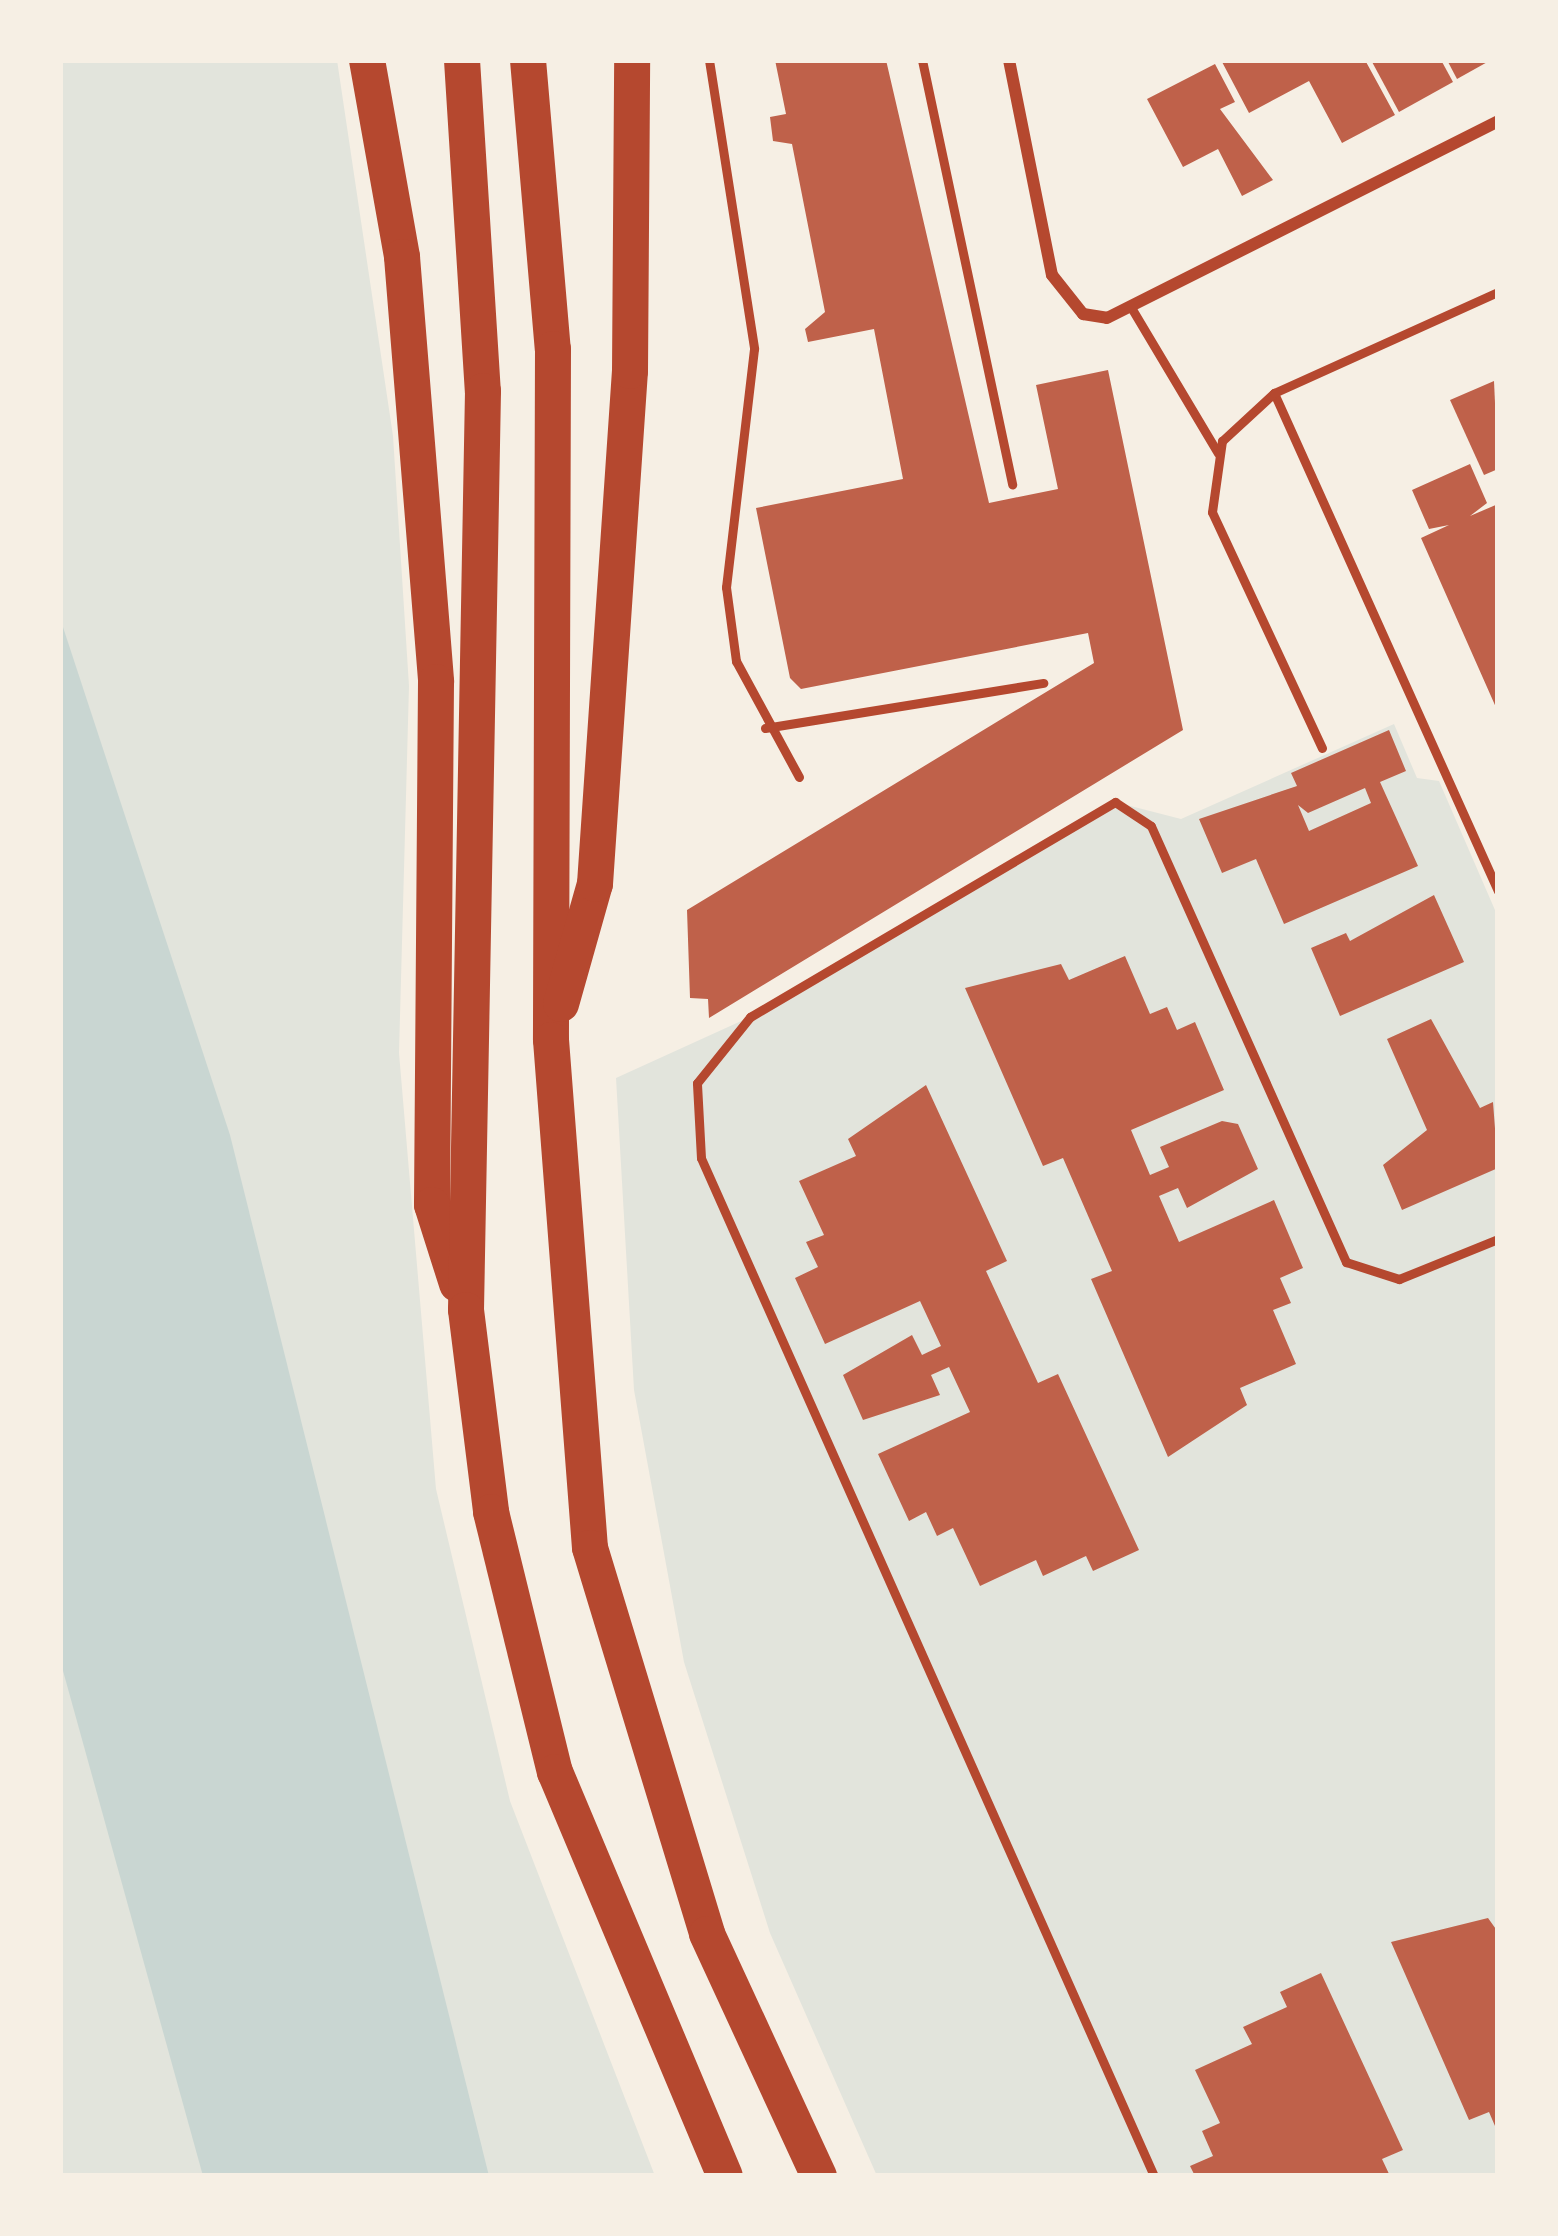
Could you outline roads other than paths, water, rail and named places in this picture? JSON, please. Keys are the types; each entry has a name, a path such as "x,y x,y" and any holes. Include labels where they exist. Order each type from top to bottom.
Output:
{"highway":[{"path":"367,60 402,257 436,682 431,1205 466,1310"},
{"path":"462,60 483,391 466,1310 491,1512 555,1772 724,2176"},
{"path":"528,60 553,349 551,1040 590,1548 707,1934 819,2176"},
{"path":"551,1040 595,884 629,371 632,60"}],"street":[{"path":"1009,60 1052,275 1082,314 1107,318 1498,121"}],"lane":[{"path":"709,60 754,349 726,587 736,662 765,728 799,777"},
{"path":"922,60 1012,485"},
{"path":"1322,748 1212,512 1218,453 1241,412 1274,393 1498,292"},
{"path":"1132,309 1218,453"},
{"path":"1274,393 1498,891"},
{"path":"765,728 1043,683"},
{"path":"1154,2176 701,1157 697,1082 750,1017 1114,802 1151,826 1346,1262 1399,1279 1498,1239"}]}
